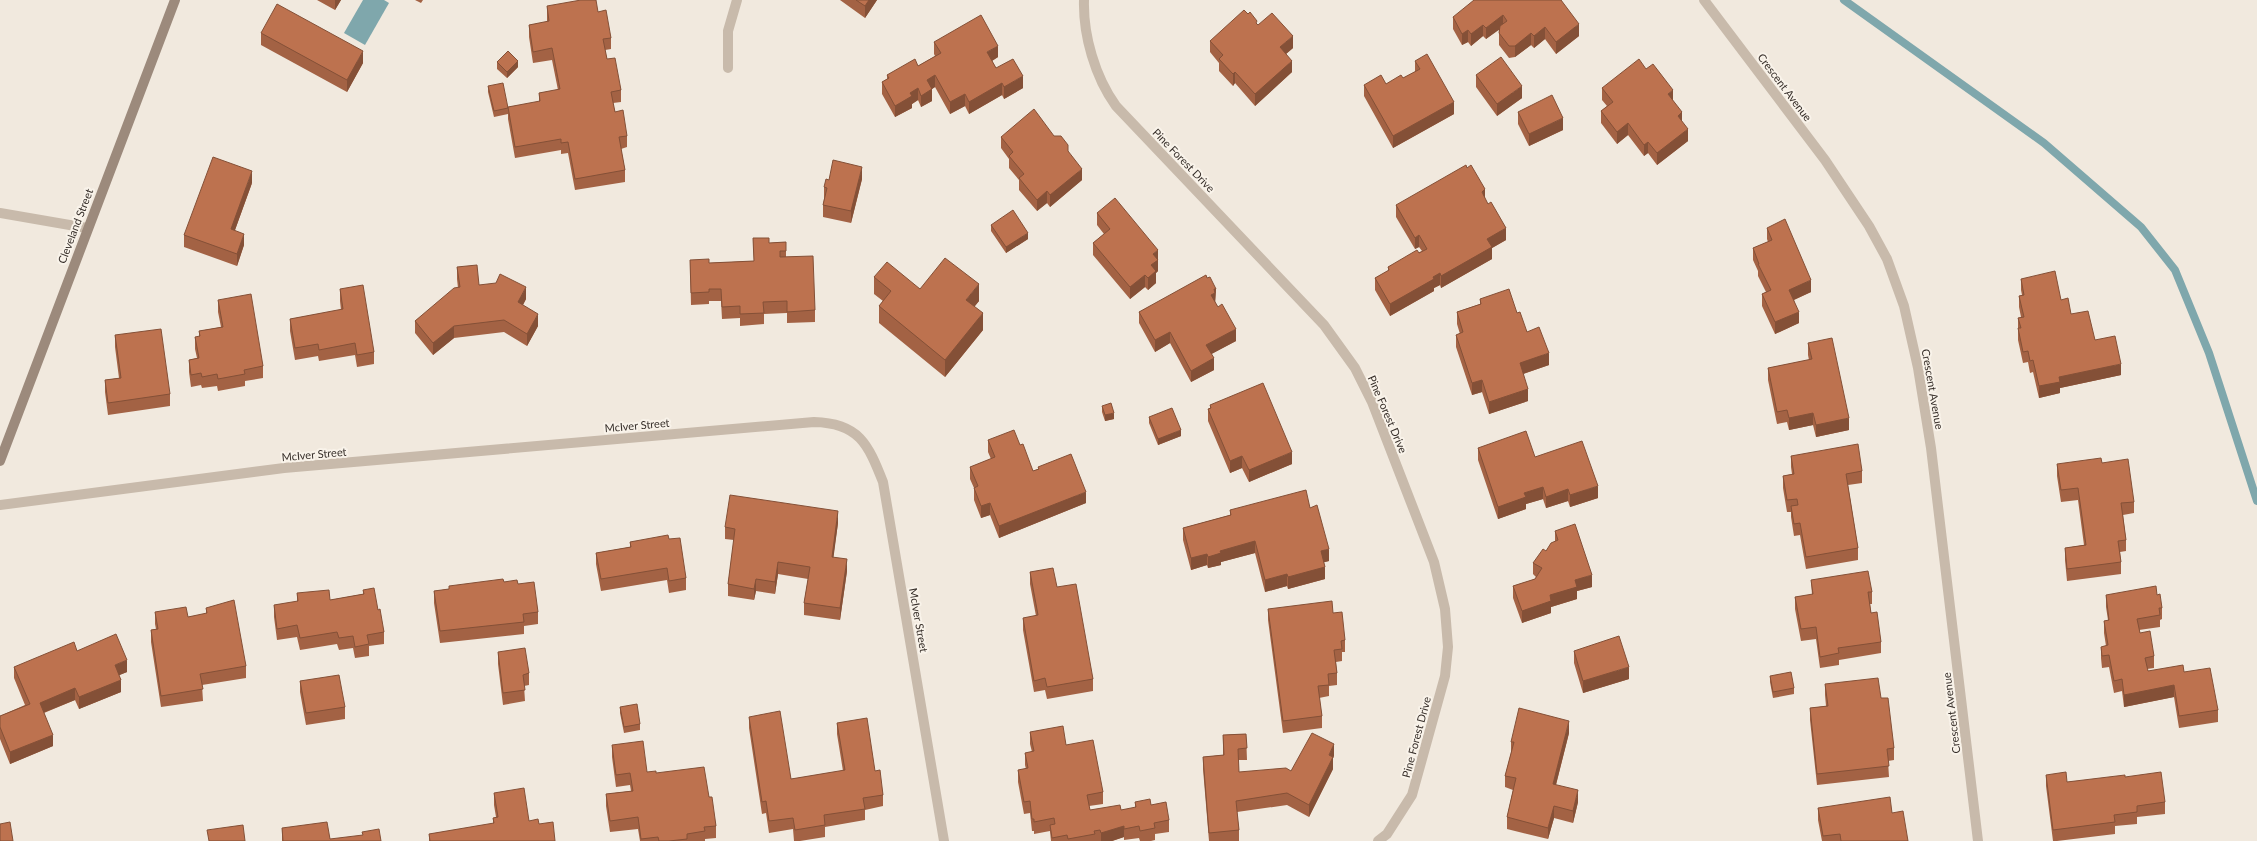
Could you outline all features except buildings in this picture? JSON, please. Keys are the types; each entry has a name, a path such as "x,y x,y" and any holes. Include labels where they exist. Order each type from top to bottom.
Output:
{"street":[{"name":"Cleveland Street","path":"0,461 87,228 175,0"},
{"path":"728,68 728,31 737,0"},
{"name":"Pine Forest Drive","path":"1084,0 1084,16 1089,44 1106,92 1116,106 1324,325 1355,368 1372,402 1434,562 1445,617 1448,647 1445,676 1412,795 1387,834 1378,841"},
{"name":"Crescent Avenue","path":"1704,0 1825,160 1869,226 1887,259 1904,306 1918,368 1931,448 1978,841"},
{"path":"0,212 87,228"},
{"name":"McIver Street","path":"0,505 284,468 814,422 834,422 853,432 870,450 883,482 944,841"}],"water":[{"path":"363,0 384,0 389,3 365,45 344,33"}],"waterway":[{"path":"1844,0 2044,143 2141,227 2175,270 2209,353 2257,501"}]}
